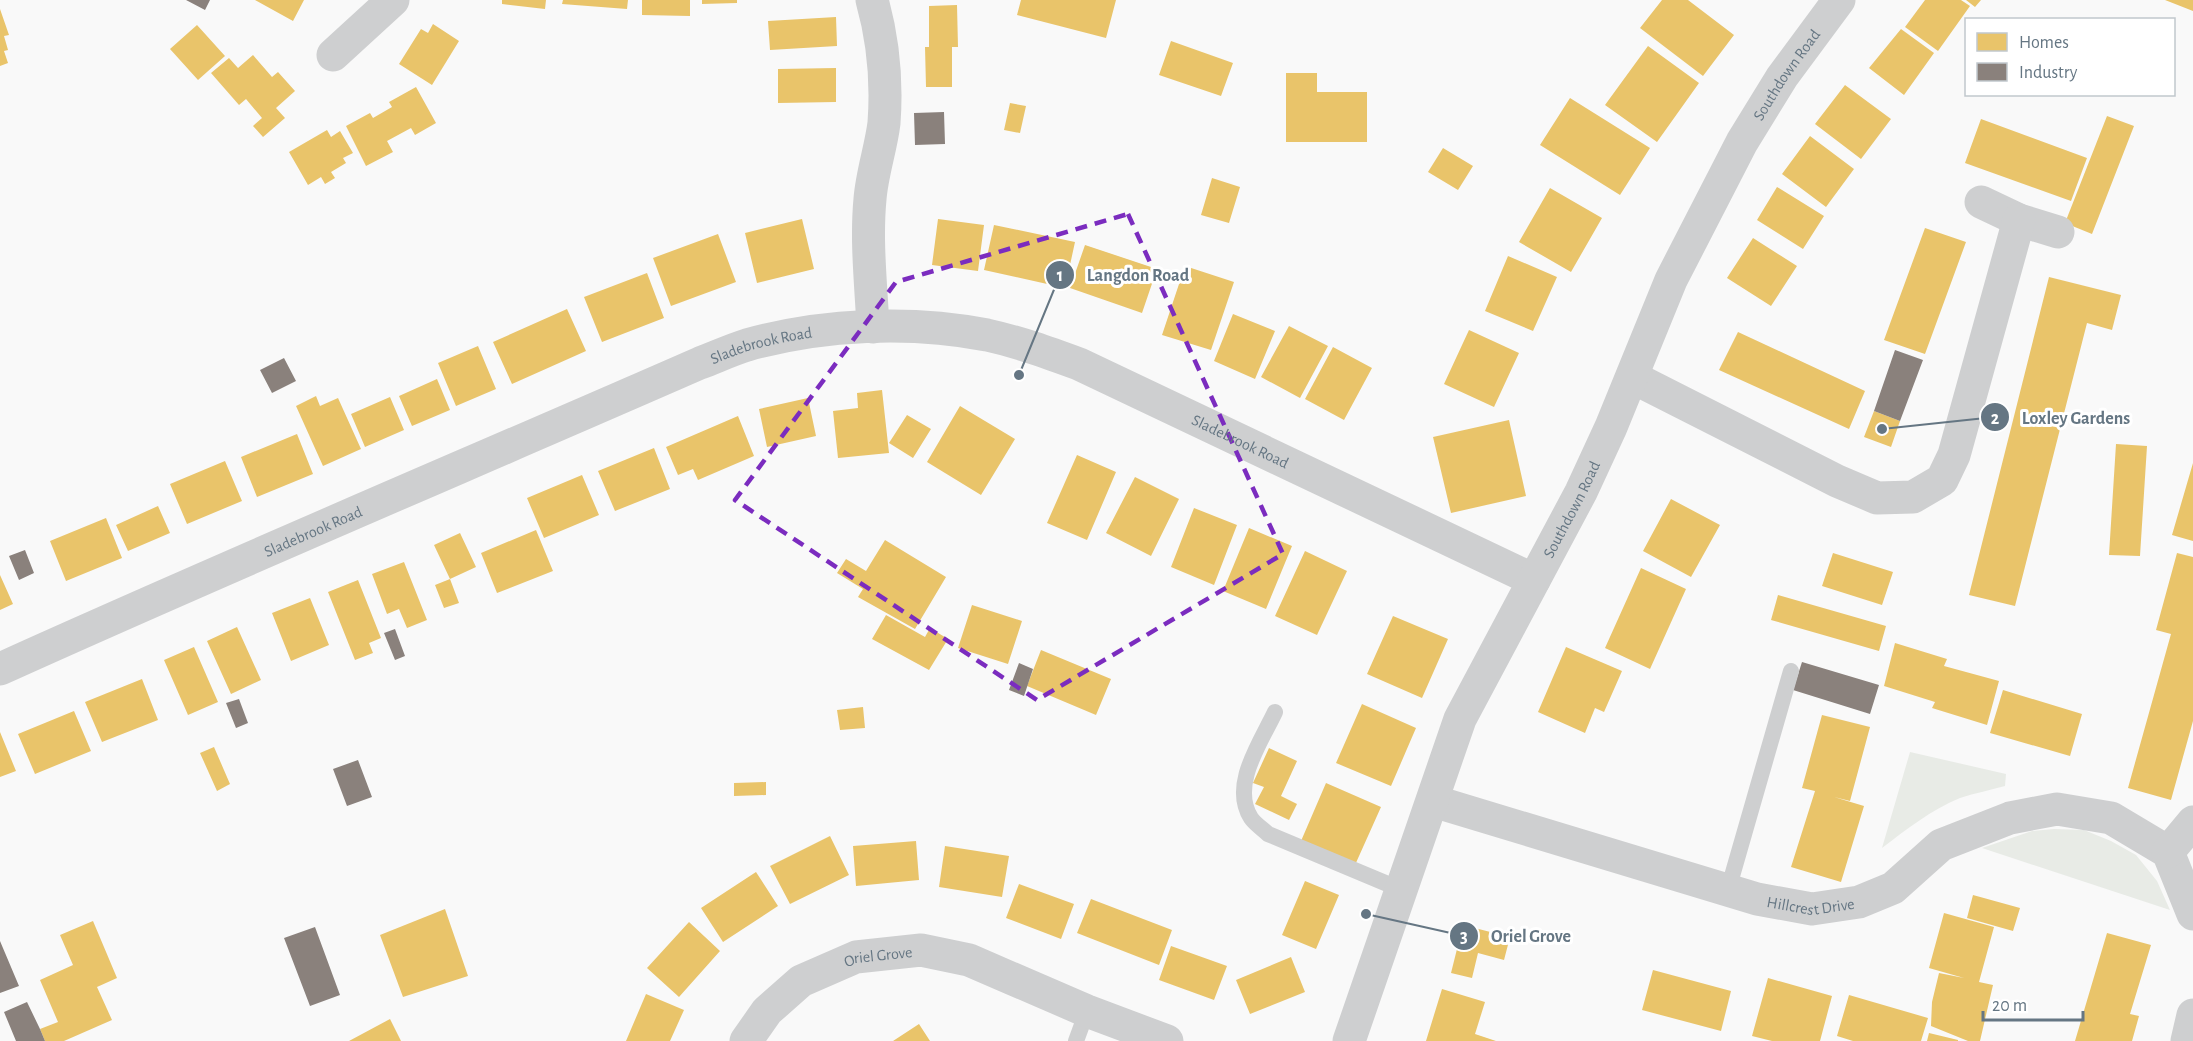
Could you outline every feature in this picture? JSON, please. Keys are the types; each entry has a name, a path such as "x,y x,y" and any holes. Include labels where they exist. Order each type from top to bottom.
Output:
{"street":[{"path":"333,55 393,0"},
{"path":"872,0 878,19 885,96 884,124 870,198 868,236 873,327"},
{"name":"Southdown Road","path":"1349,1041 1460,719 1581,492 1632,377 1671,280 1742,142 1782,77 1839,0"},
{"path":"1981,202 2019,220 2058,232"},
{"path":"1632,377 1837,481 1877,498 1913,497 1942,480 1954,455 2019,220"},
{"name":"Sladebrook Road","path":"0,669 233,564 337,522 709,359 746,345 792,335 873,327 946,330 987,335 1029,346 1079,364 1534,580"},
{"name":"Hillcrest Drive","path":"1433,801 1756,899 1812,909 1859,902 1893,888 1941,845 2010,818 2057,809 2111,818 2168,852"},
{"path":"2193,822 2168,852 2193,914"},
{"name":"Oriel Grove","path":"746,1041 767,1011 801,981 856,957 921,950 969,960 1082,1026 1167,1041"},
{"path":"2187,1041 2193,1015"}],"lane":[{"path":"1728,890 1791,671"},
{"path":"1275,712 1246,774 1244,795 1251,818 1268,834 1402,890"}],"highlighted area":[{"path":"1128,214 1283,554 1037,700 735,500 896,282"}],"shaded area":[{"path":"1910,752 2006,774 2005,786 1960,798 1939,808 1882,848"},
{"path":"2084,830 2136,855 2157,881 2170,910 1982,848 2032,831"}],"building: Homes":[{"path":"255,0 304,0 293,21"},
{"path":"502,0 546,0 545,9 502,4"},
{"path":"563,0 628,0 627,9 562,4"},
{"path":"642,0 690,0 690,16 642,15"},
{"path":"702,0 737,0 737,3 702,4"},
{"path":"1021,0 1116,0 1106,38 1017,15"},
{"path":"1662,0 1688,0 1734,35 1703,76 1640,28"},
{"path":"1925,0 1961,0 1970,6 1938,51 1905,27"},
{"path":"1966,0 1981,0 1975,7"},
{"path":"2165,0 2193,0 2193,11"},
{"path":"957,5 958,47 952,47 952,87 926,87 925,47 929,47 929,6"},
{"path":"0,9 9,35 4,36 8,50 4,51 8,63 0,66"},
{"path":"836,17 837,46 770,50 768,21"},
{"path":"433,24 459,41 432,85 399,64 421,29 428,33"},
{"path":"197,25 225,56 198,80 170,49"},
{"path":"1901,29 1934,53 1904,95 1869,68"},
{"path":"1171,41 1233,63 1221,96 1159,75"},
{"path":"1648,46 1699,83 1657,142 1605,105"},
{"path":"253,55 272,77 278,72 295,91 276,108 285,118 263,137 253,126 262,118 246,99 239,105 211,73 229,58 238,68"},
{"path":"836,68 836,102 778,103 778,69"},
{"path":"1286,73 1317,73 1317,92 1367,92 1367,142 1286,142"},
{"path":"1845,85 1891,119 1861,159 1815,124"},
{"path":"416,87 436,123 415,135 411,128 387,141 393,152 366,166 346,126 370,113 373,118 392,107 389,102"},
{"path":"1570,98 1650,148 1620,195 1540,145"},
{"path":"1010,103 1026,106 1020,133 1004,130"},
{"path":"2107,116 2134,126 2092,234 2065,223"},
{"path":"1981,119 2087,158 2071,201 1965,163"},
{"path":"327,130 331,137 340,131 353,153 343,158 346,163 331,172 335,178 325,184 321,177 308,185 289,152"},
{"path":"1810,136 1854,169 1826,207 1782,174"},
{"path":"1443,148 1473,166 1458,190 1428,172"},
{"path":"1212,178 1240,187 1229,223 1201,215"},
{"path":"1777,187 1824,216 1803,249 1757,220"},
{"path":"1550,188 1602,218 1571,272 1519,242"},
{"path":"802,219 814,269 757,283 745,233"},
{"path":"938,219 984,225 978,271 932,265"},
{"path":"994,225 1075,242 1065,288 984,270"},
{"path":"1925,228 1966,242 1925,354 1884,340"},
{"path":"718,234 736,282 671,306 653,258"},
{"path":"1753,238 1797,266 1771,306 1727,278"},
{"path":"1085,245 1157,269 1142,313 1070,288"},
{"path":"1508,256 1557,277 1533,331 1485,311"},
{"path":"1185,266 1234,282 1211,350 1162,335"},
{"path":"647,273 664,318 602,342 584,297"},
{"path":"2049,277 2121,295 2112,330 2087,323 2015,606 1969,595"},
{"path":"567,309 586,351 512,384 493,342"},
{"path":"1233,314 1275,331 1255,379 1214,361"},
{"path":"1289,326 1328,346 1300,398 1261,377"},
{"path":"1469,330 1519,353 1494,407 1444,384"},
{"path":"1738,332 1865,391 1849,429 1719,370"},
{"path":"478,346 496,389 456,406 438,363"},
{"path":"1333,347 1372,368 1344,420 1305,399"},
{"path":"437,379 450,410 412,426 399,396"},
{"path":"882,390 889,453 838,458 833,411 858,408 857,393"},
{"path":"316,396 320,406 338,398 361,449 323,466 296,406"},
{"path":"390,397 404,430 365,447 351,414"},
{"path":"808,398 816,436 767,447 759,409"},
{"path":"960,406 1015,439 981,495 927,462"},
{"path":"1874,411 1900,421 1891,447 1864,437"},
{"path":"907,415 931,429 913,458 889,443"},
{"path":"738,416 754,456 698,480 693,469 678,475 666,447"},
{"path":"1509,420 1526,496 1451,513 1433,437"},
{"path":"297,434 313,474 257,497 241,457"},
{"path":"2116,444 2147,446 2140,556 2109,555"},
{"path":"654,448 670,489 615,511 598,471"},
{"path":"1077,455 1116,472 1087,540 1047,523"},
{"path":"225,461 242,501 187,524 170,484"},
{"path":"2193,463 2193,541 2172,535"},
{"path":"582,475 599,515 544,538 527,498"},
{"path":"1135,477 1179,499 1151,556 1106,533"},
{"path":"1671,499 1720,525 1691,577 1643,551"},
{"path":"158,506 170,533 128,551 116,525"},
{"path":"1194,508 1237,525 1214,585 1171,567"},
{"path":"106,518 122,558 66,581 50,541"},
{"path":"1249,528 1292,546 1266,609 1223,591"},
{"path":"536,530 553,571 497,593 481,553"},
{"path":"460,533 476,567 450,579 434,545"},
{"path":"885,540 946,577 915,629 858,597 863,589 837,573 846,559 866,571"},
{"path":"1305,551 1347,571 1317,635 1275,616"},
{"path":"1833,553 1893,572 1882,605 1822,586"},
{"path":"2177,553 2193,557 2193,721 2171,800 2128,788 2171,634 2156,630"},
{"path":"404,562 427,620 407,628 399,609 387,614 372,574"},
{"path":"1641,568 1686,589 1650,669 1605,648"},
{"path":"0,575 13,604 0,610"},
{"path":"450,579 459,603 444,608 435,585"},
{"path":"358,580 381,638 369,643 373,653 355,660 328,592"},
{"path":"1778,595 1886,626 1879,651 1771,620"},
{"path":"310,598 329,645 291,661 272,613"},
{"path":"972,605 1022,621 1008,664 958,648"},
{"path":"886,615 925,637 930,628 948,639 929,670 872,639"},
{"path":"1393,616 1448,639 1422,698 1367,674"},
{"path":"237,627 261,680 231,694 207,641"},
{"path":"1895,643 1947,659 1944,666 1999,681 1987,725 1932,708 1935,702 1884,686"},
{"path":"194,647 218,702 188,715 164,660"},
{"path":"1566,647 1622,671 1604,712 1595,708 1585,733 1538,712"},
{"path":"1041,650 1111,679 1096,715 1027,686"},
{"path":"142,679 158,720 102,742 85,702"},
{"path":"2003,690 2082,714 2070,756 1990,733"},
{"path":"1362,704 1416,728 1391,786 1336,763"},
{"path":"863,707 865,728 840,730 837,710"},
{"path":"74,711 91,751 35,774 18,734"},
{"path":"1822,715 1870,727 1850,801 1834,797 1864,806 1841,882 1791,867 1815,791 1802,788"},
{"path":"0,732 16,771 0,777"},
{"path":"214,747 230,784 217,791 200,753"},
{"path":"1269,748 1297,761 1281,796 1297,804 1289,820 1255,804 1264,787 1253,783"},
{"path":"766,782 766,795 734,796 734,783"},
{"path":"1326,783 1381,807 1355,865 1301,841"},
{"path":"830,836 849,875 790,904 770,866"},
{"path":"916,841 919,880 856,886 853,846"},
{"path":"945,846 1009,856 1002,897 939,887"},
{"path":"756,872 778,906 723,942 701,908"},
{"path":"1305,881 1339,895 1316,949 1282,935"},
{"path":"1019,884 1074,904 1061,939 1006,918"},
{"path":"1973,895 2020,908 2013,931 1967,918"},
{"path":"1091,899 1172,930 1159,965 1077,933"},
{"path":"445,909 468,976 403,997 380,935"},
{"path":"1944,913 1994,927 1979,982 1993,985 1980,1041 1968,1041 1931,1026 1932,1002 1939,973 1964,978 1929,968"},
{"path":"93,921 117,978 97,987 112,1020 64,1041 45,1041 40,1029 58,1022 40,980 73,965 60,935"},
{"path":"689,922 720,951 679,997 647,968"},
{"path":"1463,925 1510,937 1504,960 1478,953 1472,978 1451,973"},
{"path":"2107,933 2151,945 2130,1014 2139,1016 2132,1041 2075,1041"},
{"path":"1171,946 1227,966 1214,1000 1159,980"},
{"path":"1291,957 1305,992 1250,1014 1236,980"},
{"path":"1653,970 1731,991 1721,1031 1642,1010"},
{"path":"1768,978 1832,996 1820,1041 1772,1041 1752,1036"},
{"path":"1442,989 1485,1002 1475,1034 1496,1041 1426,1041"},
{"path":"646,994 684,1010 670,1041 626,1041"},
{"path":"1849,995 1928,1018 1921,1041 1853,1041 1837,1036"},
{"path":"390,1019 401,1041 349,1041"},
{"path":"919,1024 930,1041 893,1041"},
{"path":"1929,1033 1958,1040 1958,1041 1927,1041"}],"building: Industry":[{"path":"186,0 210,0 205,10"},
{"path":"944,112 945,144 915,145 914,113"},
{"path":"1895,350 1923,360 1900,421 1874,411"},
{"path":"284,358 296,381 272,393 260,370"},
{"path":"25,550 34,573 19,580 9,556"},
{"path":"395,629 405,656 395,660 384,633"},
{"path":"1802,662 1879,685 1870,714 1793,690"},
{"path":"1019,663 1033,669 1024,696 1009,690"},
{"path":"239,699 248,723 236,728 226,703"},
{"path":"358,760 372,797 347,806 333,769"},
{"path":"315,927 340,995 310,1006 284,938"},
{"path":"0,941 19,986 0,993"},
{"path":"27,1002 45,1041 16,1041 4,1012"}],"place":[{"name":"Langdon Road","path":"1019,375"},
{"name":"Loxley Gardens","path":"1882,429"},
{"name":"Oriel Grove","path":"1366,914"}]}
